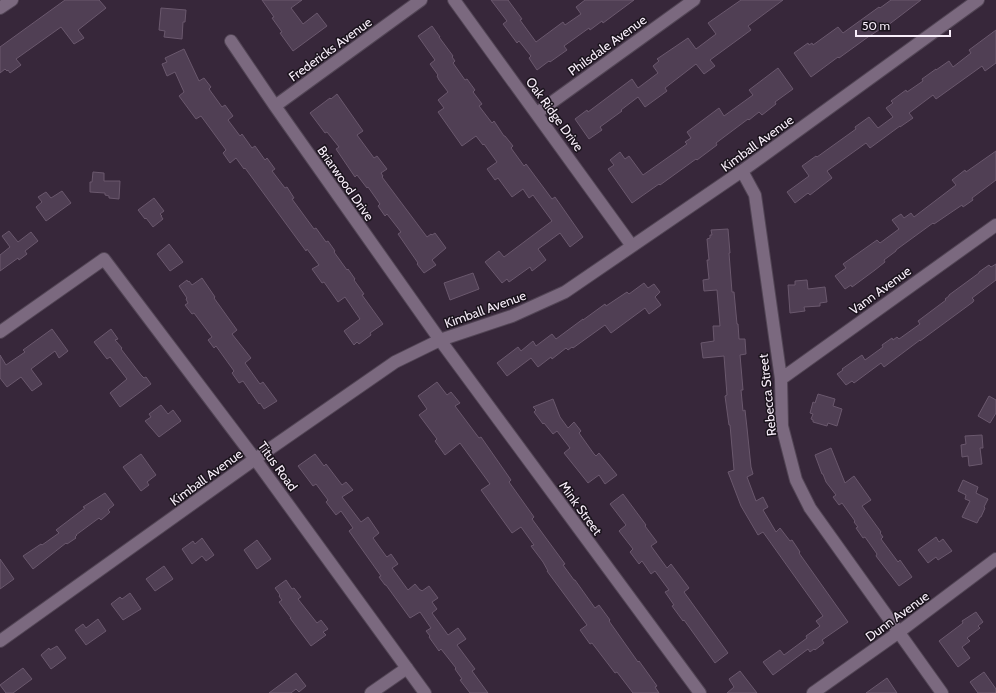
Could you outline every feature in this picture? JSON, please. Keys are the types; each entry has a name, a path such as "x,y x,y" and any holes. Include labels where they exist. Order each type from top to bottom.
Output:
{"street":[{"path":"0,8 12,0"},
{"name":"Fredericks Avenue","path":"275,106 421,0"},
{"name":"Oak Ridge Drive","path":"454,0 632,246"},
{"name":"Philsdale Avenue","path":"537,113 694,0"},
{"name":"Kimball Avenue","path":"0,641 255,459 395,362 440,340 512,316 565,292 742,172 978,0"},
{"name":"Briarwood Drive","path":"231,41 440,340"},
{"name":"Rebecca Street","path":"742,172 755,195 781,379 782,426 796,480 810,508 942,693"},
{"name":"Vann Avenue","path":"781,379 996,224"},
{"name":"Titus Road","path":"0,332 104,259 255,459 425,693"},
{"name":"Mink Street","path":"440,340 700,693"},
{"name":"Dunn Avenue","path":"813,693 899,632 996,559"},
{"path":"372,693 407,668"}],"building":[{"path":"65,0 99,0 106,8 78,30 84,38 74,44 61,27 16,59 21,65 10,73 5,69 0,73 0,47"},
{"path":"262,0 302,0 291,8 303,24 317,13 327,26 293,51 280,33 282,32 272,18 274,17"},
{"path":"491,0 508,0 536,42 563,22 565,25 581,14 576,7 585,0 634,0 603,23 602,21 590,30 589,28 564,46 567,50 537,70 529,58 531,56 519,41 517,43 503,24 507,21"},
{"path":"741,0 783,0 748,26 751,30 710,60 715,66 704,74 696,64 665,88 667,91 645,107 638,97 600,127 602,130 589,139 575,119 587,110 588,112 632,79 638,88 658,73 653,66 659,61 657,59 688,38 696,49 716,34 708,23"},
{"path":"891,0 921,0 883,29 882,28 868,37 839,58 838,57 811,77 794,53 808,43 809,45 812,43 813,45 838,27 843,33"},
{"path":"161,8 186,10 185,22 183,22 182,39 164,37 165,31 159,30"},
{"path":"432,26 453,56 452,57 455,61 453,63 465,80 467,79 475,90 473,92 482,104 479,106 492,123 494,121 513,146 511,148 524,166 526,164 552,199 555,197 583,237 570,247 560,233 538,249 546,260 532,271 530,267 509,282 507,279 502,283 485,262 499,251 504,257 552,221 533,195 529,198 523,189 512,197 498,178 495,180 487,169 497,162 484,144 483,145 476,136 462,146 438,112 444,108 438,100 448,92 430,64 435,60 418,36"},
{"path":"996,30 996,63 985,71 982,66 936,99 933,95 909,113 913,118 870,148 866,143 827,171 832,178 810,195 808,193 795,203 787,192 809,176 802,166 856,129 855,127 869,117 878,128 893,117 886,108 893,103 891,101 906,90 907,92 923,81 922,79 949,61 953,67 971,53 969,50"},
{"path":"184,49 199,81 204,78 211,87 209,89 222,107 225,105 233,116 228,120 240,136 242,134 252,148 255,146 265,160 267,158 275,169 272,171 285,188 287,187 294,198 292,199 314,229 316,228 326,242 328,241 335,251 334,252 355,279 354,280 364,294 362,295 383,324 370,333 371,335 359,344 357,342 354,345 344,331 360,319 345,297 338,302 324,282 322,283 312,269 319,265 307,249 306,251 245,168 244,169 236,158 230,163 223,153 226,150 201,116 196,119 179,96 184,92 175,72 167,76 162,64 167,62 165,58"},
{"path":"778,68 793,89 775,102 776,104 762,115 759,112 749,120 748,119 716,143 717,145 697,160 696,159 632,203 608,169 614,165 610,160 620,152 625,159 629,156 643,175 687,144 685,142 691,138 687,132 719,108 724,116 753,95 749,90"},
{"path":"337,94 363,131 357,135 374,158 377,156 387,169 381,173 383,176 382,177 427,237 435,233 446,248 432,260 436,265 424,273 398,234 401,232 387,214 385,216 378,206 380,204 368,187 367,188 357,175 355,177 336,149 339,147 327,132 325,133 310,113"},
{"path":"996,151 996,180 972,198 973,200 963,207 962,205 934,224 933,223 896,250 875,270 852,287 851,285 845,289 835,276 846,268 843,264 877,240 880,243 899,229 892,220 901,214 904,218 911,213 914,217 956,185 952,180"},
{"path":"93,172 104,173 104,181 120,181 119,199 109,198 109,196 105,195 105,193 90,192 90,182 92,182"},
{"path":"62,191 71,203 46,221 36,207 42,202 38,197 46,192 51,198"},
{"path":"154,198 164,211 160,214 163,219 153,227 138,210"},
{"path":"728,229 732,292 734,292 739,339 745,339 746,354 740,355 743,390 741,390 753,474 747,477 756,501 763,497 768,507 763,510 776,532 780,528 790,541 792,540 800,552 799,553 848,622 822,640 824,643 815,650 814,649 810,652 808,649 773,675 763,662 780,650 784,655 807,638 806,636 820,626 816,621 823,616 763,532 758,535 741,506 728,472 734,470 730,425 725,396 727,395 724,356 703,358 701,343 714,341 713,326 720,326 717,290 704,291 703,280 709,279 707,239 710,238 710,235 712,235 711,230"},
{"path":"9,231 18,242 31,232 38,241 25,251 27,254 19,260 18,258 0,271 0,255 10,247 2,236"},
{"path":"169,244 183,262 170,271 157,254"},
{"path":"996,264 996,280 972,298 974,300 973,302 884,367 881,363 854,383 852,381 846,385 837,374 862,355 865,360 883,347 882,345 892,338 893,340 897,337 899,339 920,324 918,321 946,300 945,299 949,295 989,265 991,267"},
{"path":"473,273 479,289 450,300 444,283"},
{"path":"202,278 215,297 214,298 237,330 232,334 251,358 245,363 260,384 263,382 277,401 264,409 243,381 239,383 232,373 234,371 216,346 214,348 208,340 212,337 194,313 192,314 185,305 188,303 187,298 179,286 187,280 192,285"},
{"path":"807,280 808,289 825,287 827,302 820,303 820,306 804,307 805,311 790,313 788,285 795,285 795,281"},
{"path":"644,283 648,288 654,284 660,292 655,297 661,305 649,314 645,308 611,333 605,325 573,348 572,347 568,350 566,348 552,359 551,357 538,367 531,358 507,376 497,363 518,347 521,351 533,341 536,346 552,334 556,339 605,304 606,306 627,292 629,294"},
{"path":"52,329 68,351 59,358 55,351 31,369 42,384 32,391 21,377 7,387 0,378 0,355 6,365 25,352 23,350"},
{"path":"111,329 118,339 115,340 122,348 121,349 141,375 144,378 146,377 151,384 120,407 110,393 127,379 110,357 107,359 94,342"},
{"path":"437,382 447,395 451,392 460,403 455,406 479,438 481,437 511,480 509,482 534,517 532,519 565,564 563,565 595,608 599,605 638,662 639,661 657,686 655,687 659,693 633,693 617,672 615,673 580,630 587,625 547,571 543,562 531,546 534,545 521,527 512,533 481,490 490,484 460,443 445,455 435,441 437,439 419,415 427,409 418,396"},
{"path":"818,394 835,399 833,406 842,409 837,426 828,423 827,426 813,422 811,419 813,414 810,413 813,402 815,403"},
{"path":"989,396 996,400 996,413 990,423 978,416"},
{"path":"553,399 560,417 568,428 574,422 581,431 579,433 594,454 596,456 599,453 617,475 605,484 599,475 588,483 564,453 570,448 557,431 553,434 534,412 536,410 533,407"},
{"path":"161,405 168,414 173,410 181,421 159,437 145,421 151,417 149,414"},
{"path":"982,435 983,448 980,448 982,464 969,466 968,456 962,457 961,445 966,444 965,436"},
{"path":"831,448 845,483 854,476 871,500 862,506 881,532 880,533 883,537 881,539 898,562 900,560 912,577 899,586 876,556 877,554 865,537 863,538 856,528 858,527 854,522 855,521 842,503 839,505 833,497 836,495 826,482 815,455"},
{"path":"141,454 156,475 147,482 149,485 141,491 123,467"},
{"path":"315,454 324,466 326,464 342,485 346,482 353,490 342,497 361,522 368,517 379,533 373,538 386,556 387,557 391,554 398,564 392,568 408,590 415,584 422,591 429,586 438,598 432,602 437,609 432,613 448,635 458,628 466,639 457,645 475,669 472,671 488,693 470,693 460,680 462,679 455,669 456,668 441,649 439,651 429,637 430,636 426,631 431,628 420,612 410,618 379,577 381,576 349,531 353,528 341,511 336,515 326,502 328,500 316,484 313,486 298,466"},
{"path":"963,480 978,487 976,493 988,499 977,523 962,517 970,501 965,499 966,495 958,491"},
{"path":"105,493 114,505 108,510 110,512 101,520 99,518 76,535 76,538 67,544 66,543 33,569 23,556 59,533 56,530 85,508 83,507"},
{"path":"623,494 657,542 651,546 667,568 671,564 689,588 684,592 728,653 715,663 672,606 674,605 665,592 669,590 655,571 651,574 642,561 639,564 630,552 633,549 619,531 626,525 610,504"},
{"path":"936,537 939,542 943,539 952,551 938,560 936,557 928,563 918,550"},
{"path":"202,538 214,555 206,561 202,556 192,564 182,549 193,541 195,544"},
{"path":"257,540 271,559 257,569 244,550"},
{"path":"0,559 14,579 0,589"},
{"path":"164,566 173,579 155,591 146,579"},
{"path":"286,580 292,589 294,588 301,597 298,599 317,623 321,620 328,629 323,632 326,635 311,646 279,602 282,600 275,588"},
{"path":"130,593 141,609 123,620 111,604 120,597 122,599"},
{"path":"976,612 983,622 978,626 980,628 967,638 970,641 962,647 970,658 958,667 939,641 963,623 962,621"},
{"path":"98,619 106,631 86,645 75,630 83,624 86,628"},
{"path":"57,646 66,658 51,669 41,655 49,648 50,650"},
{"path":"23,668 32,679 13,693 6,693 0,685"},
{"path":"740,671 757,693 727,693 734,687 729,679"},
{"path":"984,672 996,689 996,693 978,693 970,682"},
{"path":"296,673 306,686 299,692 296,689 291,693 269,693"},
{"path":"887,678 897,693 866,693"}]}
